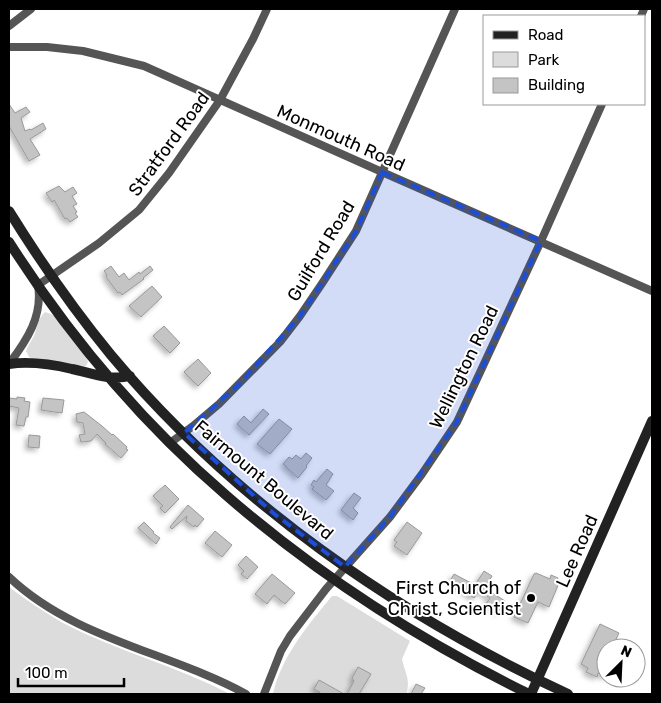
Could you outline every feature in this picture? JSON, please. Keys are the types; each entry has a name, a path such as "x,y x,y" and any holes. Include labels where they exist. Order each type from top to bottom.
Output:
{"main road":[{"name":"Fairmount Boulevard","path":"9,211 51,276 91,330 130,376 184,433 262,504 304,538 396,600 447,631 568,694"},
{"name":"Fairmount Boulevard","path":"9,242 81,344 109,378 170,443 242,510 334,580 422,636 530,694"},
{"path":"9,364 32,363 51,365 109,378 130,376"},
{"name":"Lee Road","path":"530,694 652,421"}],"street":[{"path":"9,26 32,9"},
{"name":"Stratford Road","path":"38,285 99,243 139,210 169,172 220,100 267,9"},
{"name":"Guilford Road","path":"170,443 204,417 280,342 323,282 356,231 455,9"},
{"name":"Monmouth Road","path":"9,47 48,47 83,50 144,66 652,291"},
{"name":"Wellington Road","path":"264,694 275,665 290,636 307,612 390,517 457,422 602,105"},
{"path":"9,364 26,341 33,326 39,304 38,285"},
{"path":"9,577 54,611 79,625 215,679 246,694"}],"highlighted area":[{"path":"382,172 541,241 457,422 390,517 345,567 273,513 184,433 238,385 300,316 356,231"}],"green space":[{"path":"45,312 57,318 87,359 86,366 32,359 29,357 26,351 34,336 39,320"},
{"path":"9,587 49,615 83,633 189,675 230,694 9,694"},
{"path":"332,596 337,596 410,641 402,659 408,680 406,694 273,694 282,667 296,642"}],"building":[{"path":"9,104 15,113 26,107 30,112 21,118 25,131 31,130 43,123 46,129 30,139 40,155 29,161 9,126"},
{"path":"59,186 65,192 73,187 77,193 72,196 77,204 73,206 78,217 70,222 67,218 65,219 54,200 52,202 46,193"},
{"path":"111,266 119,277 124,273 129,280 150,266 153,270 122,295 120,292 118,293 106,277 107,275 104,271"},
{"path":"152,286 162,297 141,317 129,306"},
{"path":"164,326 180,343 170,353 153,336"},
{"path":"198,359 211,373 198,386 184,372"},
{"path":"17,397 25,398 24,401 30,402 28,417 26,417 24,426 16,425 19,408 9,406 9,398 17,399"},
{"path":"43,398 64,400 62,413 41,410"},
{"path":"263,409 269,414 249,435 237,424 244,416 251,423"},
{"path":"84,412 127,447 126,449 128,450 121,458 97,434 91,441 81,442 79,435 85,434 83,423 77,422 76,414"},
{"path":"279,419 292,429 270,454 257,444"},
{"path":"29,435 40,436 39,448 28,447"},
{"path":"306,453 312,458 298,478 283,464 289,457 292,459 296,455 301,459"},
{"path":"327,469 333,474 326,485 334,491 326,500 312,489 314,487 311,485"},
{"path":"165,485 179,499 165,513 160,508 163,506 153,496"},
{"path":"354,493 361,498 353,508 358,513 353,520 341,510"},
{"path":"188,505 204,519 197,527 195,525 194,527 186,521 187,516 172,529 170,527"},
{"path":"144,522 160,538 156,544 138,528"},
{"path":"407,522 422,533 407,555 394,546 397,542 394,540"},
{"path":"215,531 232,545 222,557 205,543"},
{"path":"246,556 258,567 247,579 241,574 244,571 238,565"},
{"path":"484,571 492,576 485,588 505,601 498,612 486,604 490,598 479,591 474,598 450,581 454,574 475,585"},
{"name":"First Church of Christ, Scientist","path":"536,573 550,579 551,575 558,578 556,582 559,583 549,607 538,602 528,623 514,617"},
{"path":"272,574 295,593 285,604 274,595 267,604 255,594"},
{"path":"600,624 619,633 617,638 596,638 596,677 586,672 588,668 581,664"},
{"path":"358,667 371,674 359,694 347,694 354,681 352,678"},
{"path":"319,680 344,694 319,694 320,692 314,689"},
{"path":"416,684 425,688 421,694 411,694"}],"place":[{"name":"First Church of Christ, Scientist","path":"531,598"}]}
